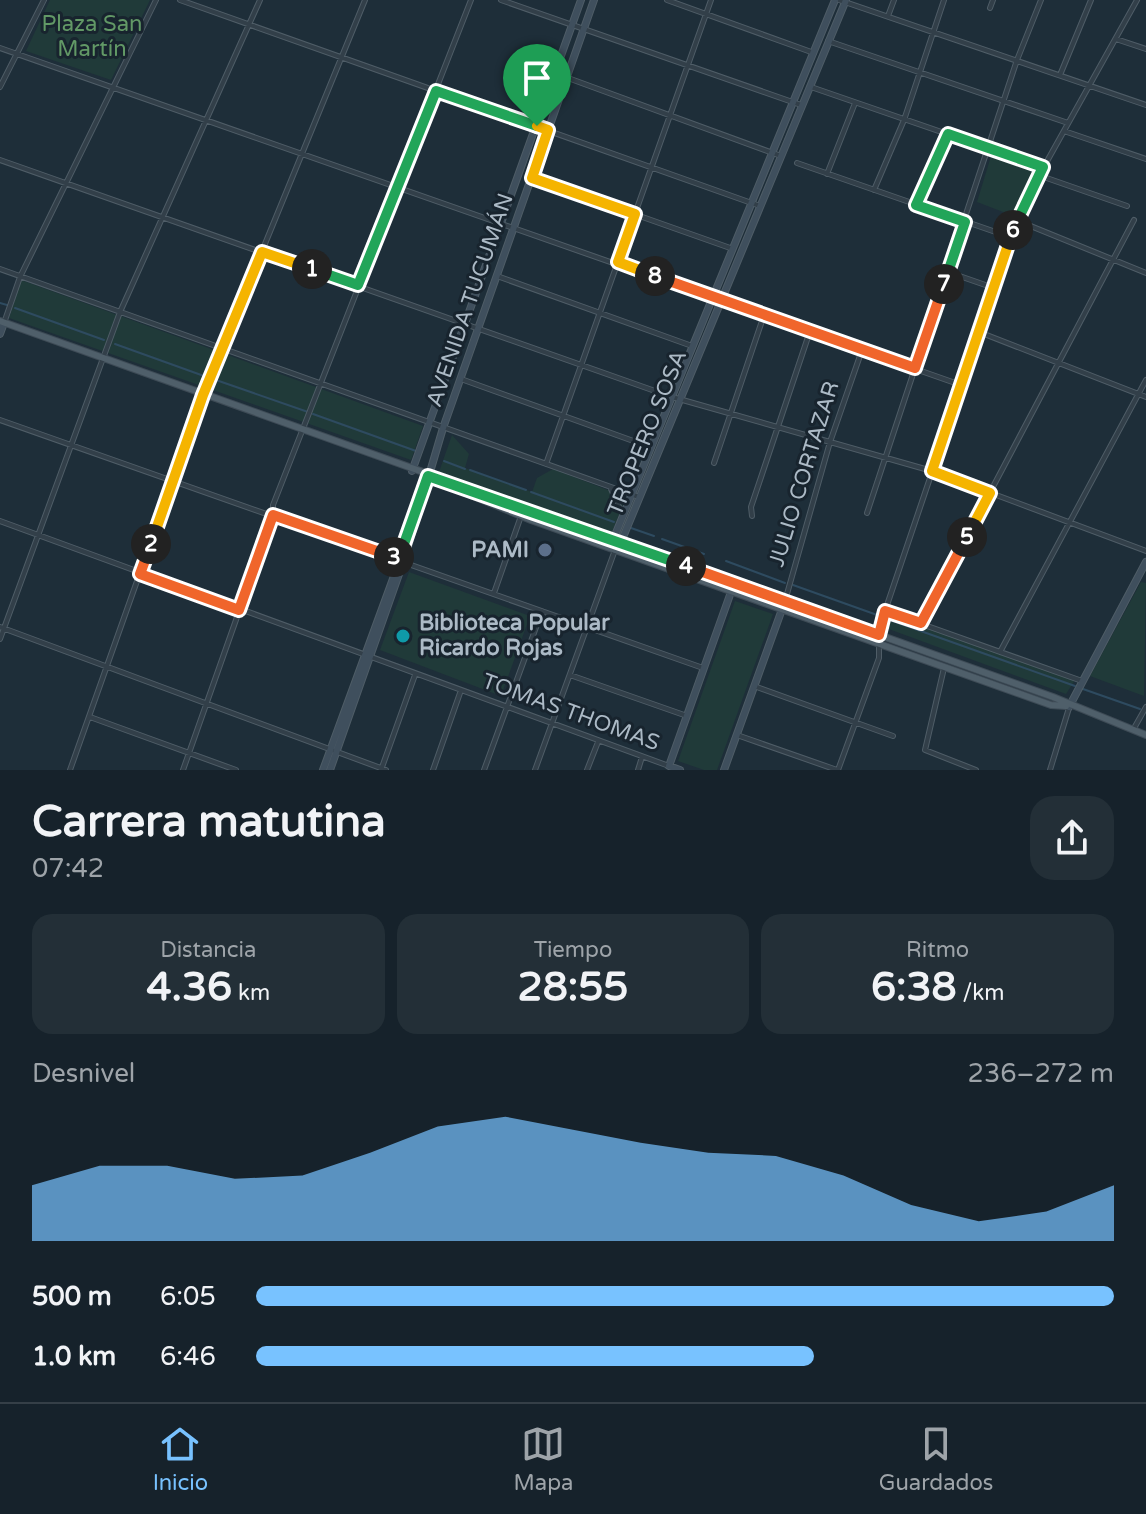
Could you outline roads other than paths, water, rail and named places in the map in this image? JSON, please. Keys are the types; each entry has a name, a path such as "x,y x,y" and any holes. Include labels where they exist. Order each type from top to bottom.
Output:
{"main road":[{"path":"2,322 412,471 621,542 1053,697 1069,707 1146,735"},
{"path":"428,476 521,515 731,592 1051,705 1069,707"}],"street":[{"path":"0,87 44,0"},
{"path":"0,334 20,277 156,0"},
{"path":"180,0 756,204"},
{"path":"0,639 120,312 260,0"},
{"path":"70,770 203,395 365,0"},
{"path":"183,770 273,515 273,505 471,0"},
{"path":"501,0 798,104"},
{"name":"AVENIDA TUCUMÁN","path":"412,471 581,0"},
{"name":"AVENIDA TUCUMÁN","path":"334,750 402,559 478,327 594,0"},
{"path":"667,0 814,53"},
{"path":"546,464 711,0"},
{"path":"841,0 1146,105"},
{"name":"TROPERO SOSA","path":"615,550 613,540 631,494 692,346 717,298 756,204 773,153 809,86 841,0"},
{"name":"TROPERO SOSA","path":"615,550 681,399 733,249 781,156 814,53 841,0"},
{"path":"888,16 894,0"},
{"path":"874,190 904,120 944,0"},
{"path":"990,8 993,0"},
{"path":"867,513 883,457 990,149 1017,60 1041,0"},
{"path":"1060,75 1091,0"},
{"path":"737,735 837,770 879,658 879,635 885,611 1016,220 1038,175 1137,0"},
{"path":"1116,39 1146,49"},
{"path":"828,41 1068,123"},
{"path":"0,48 618,262 961,385"},
{"path":"568,78 781,156"},
{"path":"809,86 1043,167"},
{"path":"827,174 855,103"},
{"path":"1064,131 1146,159"},
{"path":"916,205 948,134"},
{"path":"0,160 672,397 932,471 1146,551"},
{"path":"797,163 1010,237"},
{"path":"1038,175 1127,206"},
{"path":"532,178 733,249"},
{"path":"1016,220 1146,273"},
{"path":"921,623 1134,220"},
{"path":"0,269 639,497"},
{"path":"948,272 994,288"},
{"path":"497,276 692,346"},
{"path":"714,463 764,315"},
{"path":"752,516 751,507 810,331"},
{"path":"979,332 1146,397"},
{"name":"JULIO CORTAZAR","path":"724,770 785,601 830,442 862,350"},
{"path":"461,379 651,447"},
{"path":"1000,652 1146,380"},
{"path":"0,420 71,442 703,668"},
{"path":"610,487 620,502 623,515"},
{"path":"494,593 521,515"},
{"name":"TOMAS THOMAS","path":"0,521 506,709 680,770"},
{"path":"535,770 615,550"},
{"path":"1050,770 1069,707 1146,562"},
{"path":"669,766 731,592"},
{"path":"484,770 542,611"},
{"path":"885,611 1082,681"},
{"path":"2,628 383,769 415,675"},
{"path":"944,668 925,750 976,770"},
{"path":"570,675 687,716"},
{"path":"754,686 893,736"},
{"path":"433,770 461,692"},
{"path":"1133,730 1146,707"},
{"path":"90,717 236,770"},
{"path":"587,770 598,742"},
{"path":"323,770 334,750"},
{"path":"330,770 334,750"},
{"path":"638,770 642,757"}],"waterway":[{"path":"0,303 7,305"},
{"path":"15,308 104,340"},
{"path":"115,344 204,376"},
{"path":"216,380 308,412"},
{"path":"313,414 416,451"},
{"path":"444,461 465,469"},
{"path":"470,470 526,490"},
{"path":"531,492 614,522"},
{"path":"631,528 654,536"},
{"path":"662,539 704,554"},
{"path":"726,561 785,583"},
{"path":"793,585 880,616"},
{"path":"887,619 1075,686"},
{"path":"1083,689 1140,709"}],"place":[{"name":"PAMI","path":"545,550"},
{"name":"Biblioteca Popular Ricardo Rojas","path":"403,636"}],"park label":[{"name":"Plaza San Martín","path":"92,36"}]}
